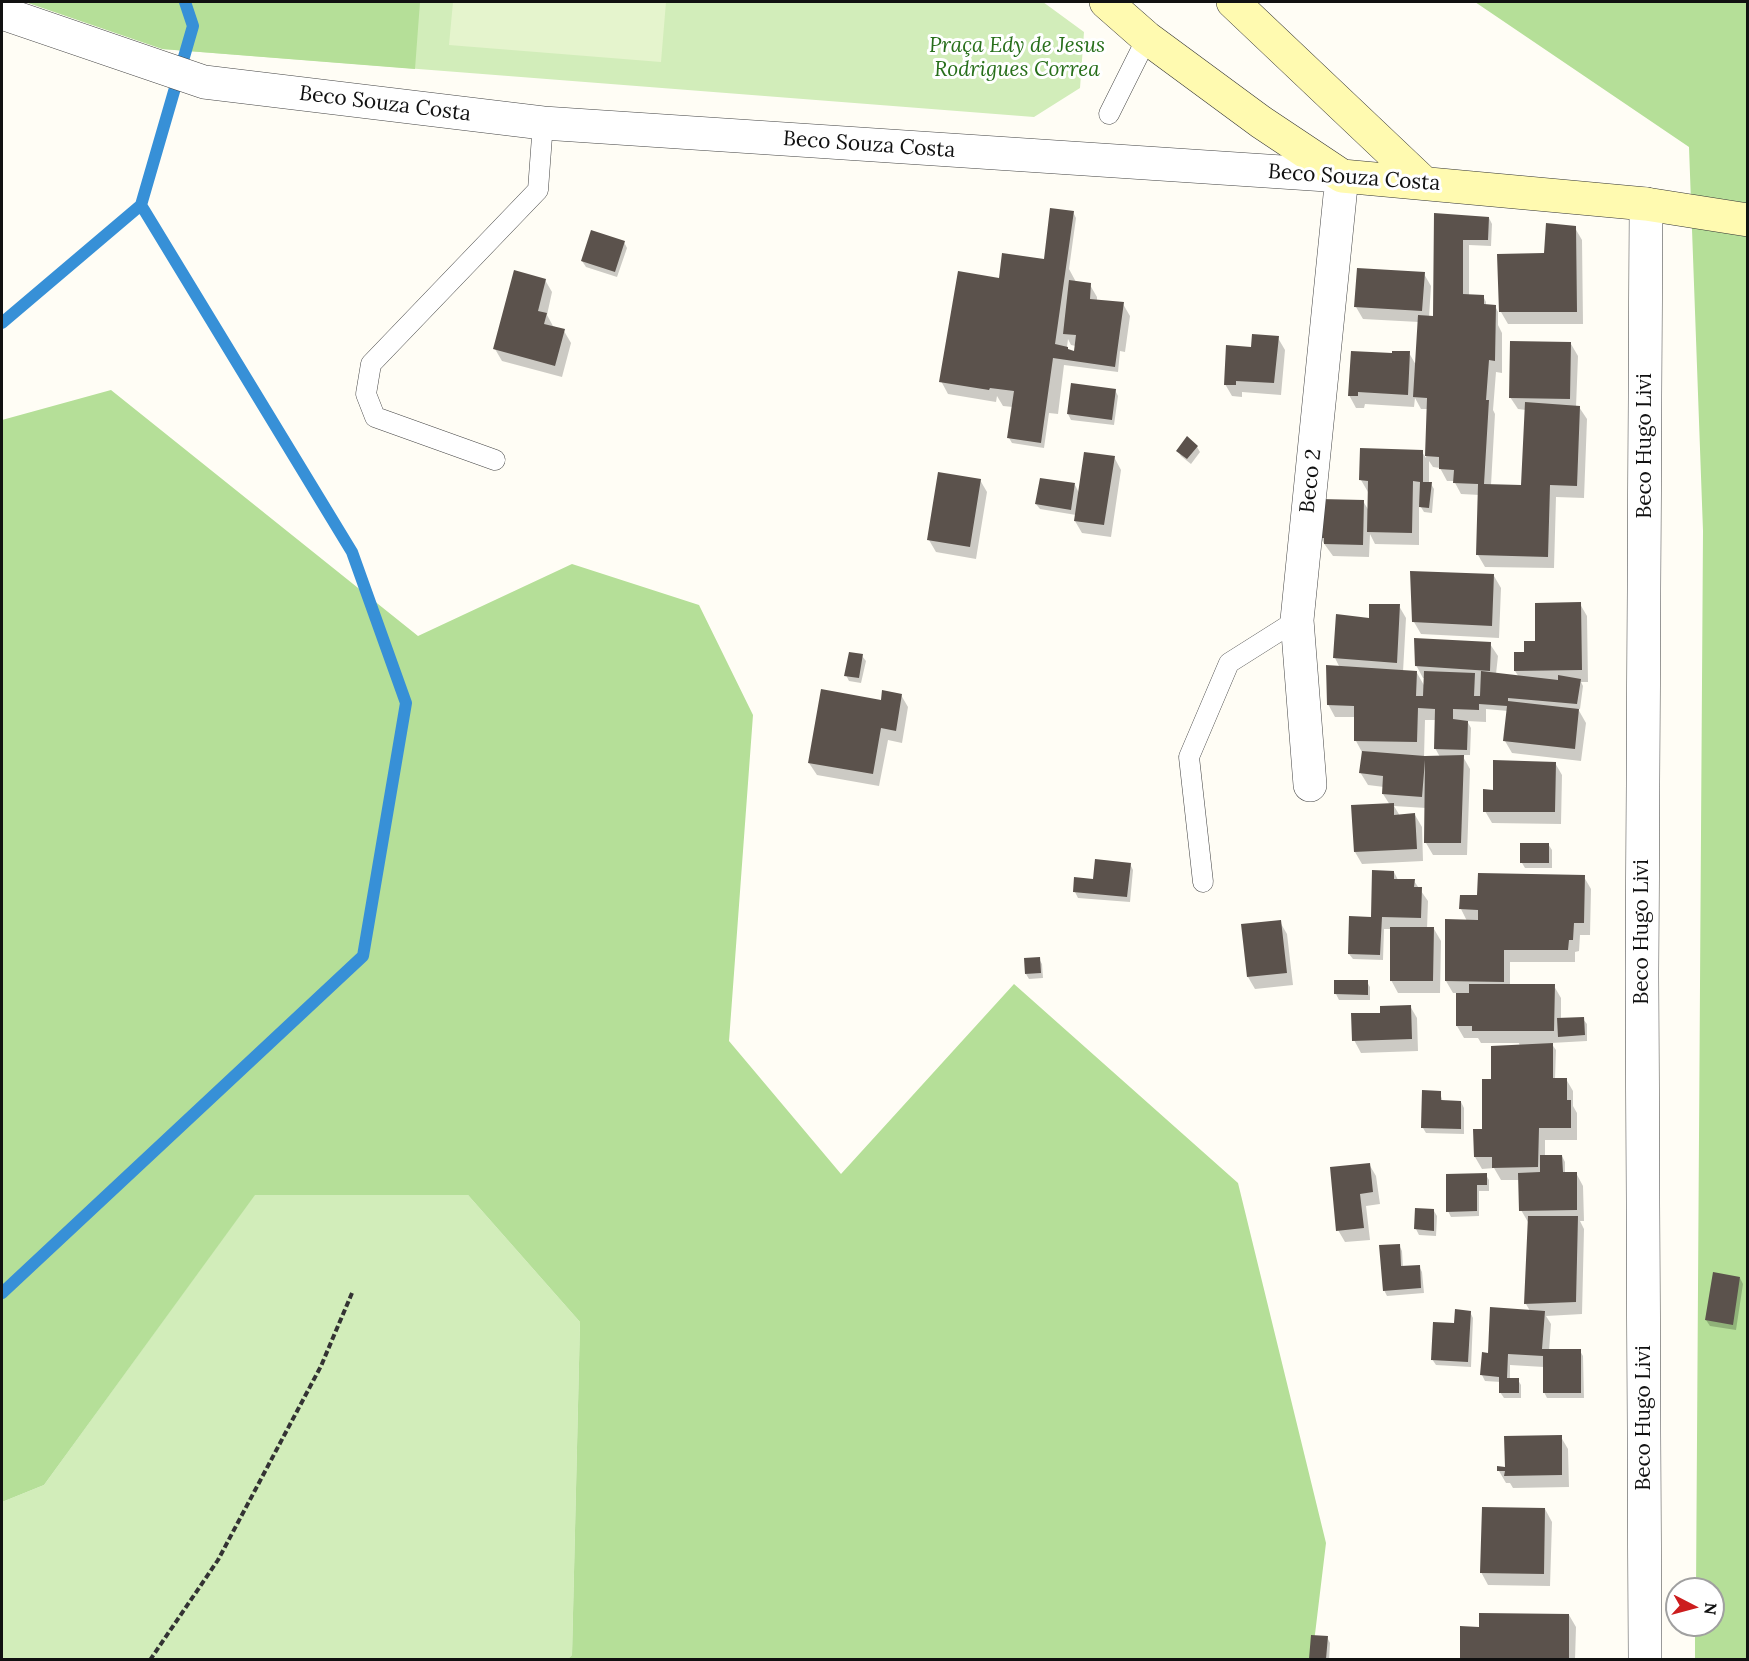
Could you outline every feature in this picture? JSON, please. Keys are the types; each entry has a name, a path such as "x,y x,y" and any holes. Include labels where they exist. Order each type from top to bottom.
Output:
{"street":[{"path":"1106,2 1147,38 1261,123 1342,176"},
{"path":"1233,2 1424,183"},
{"name":"Beco Souza Costa","path":"2,13 204,82 543,123 1342,176 1646,204 1748,220"},
{"name":"Beco 2","path":"1310,785 1297,620 1342,176"},
{"name":"Beco Hugo Livi","path":"1645,1659 1642,949 1646,204"}],"lane":[{"path":"1109,114 1147,38"},
{"path":"495,460 375,417 366,394 371,364 538,190 543,123"},
{"path":"1203,882 1188,757 1229,663 1297,620"}],"path":[{"path":"150,1659 218,1560 321,1366 352,1293"}],"green space":[{"path":"25,2 420,2 415,69 162,49"},
{"name":"Praça Edy de Jesus Rodrigues Correa","path":"182,2 1043,2 1084,32 1080,88 1034,117 162,49"},
{"path":"453,2 666,2 661,62 449,45"},
{"path":"1475,2 1747,2 1747,1659 1695,1659 1695,1637 1725,1637 1725,1577 1696,1577 1703,531 1689,147"},
{"path":"111,390 418,636 572,564 699,605 753,715 729,1041 841,1174 1014,984 1238,1183 1326,1543 1312,1659 568,1659 572,1655 580,1322 468,1195 255,1195 44,1485 2,1502 2,420"},
{"path":"255,1194 468,1195 580,1322 572,1655 568,1659 2,1660 2,1502 44,1485"}],"building":[{"path":"1050,208 1074,211 1055,344 1074,351 1076,335 1063,334 1069,280 1091,283 1090,299 1124,302 1115,367 1053,358 1041,443 1007,438 1014,391 990,388 989,390 939,382 958,271 999,278 1002,253 1044,259"},
{"path":"1434,213 1489,217 1488,240 1463,240 1463,294 1484,295 1484,304 1496,305 1495,361 1489,360 1486,400 1489,400 1484,484 1521,485 1525,402 1580,406 1577,486 1550,485 1548,557 1476,555 1478,484 1453,483 1454,470 1439,469 1439,457 1425,456 1427,398 1413,397 1418,315 1433,316"},
{"path":"1546,223 1576,226 1577,312 1499,312 1497,254 1544,253"},
{"path":"591,230 625,241 615,272 581,261"},
{"path":"1357,268 1425,272 1422,311 1354,307"},
{"path":"514,270 546,279 538,311 547,313 544,324 565,329 555,366 493,349"},
{"path":"1252,334 1279,336 1274,383 1236,381 1236,385 1224,385 1226,345 1251,347"},
{"path":"1510,341 1571,342 1570,399 1509,398"},
{"path":"1351,351 1392,353 1392,351 1410,351 1408,395 1358,392 1358,396 1348,396"},
{"path":"1071,383 1116,389 1112,420 1067,414"},
{"path":"1187,436 1198,446 1187,459 1176,451"},
{"path":"1360,448 1423,450 1423,482 1432,482 1429,508 1419,507 1420,482 1413,481 1412,533 1367,532 1368,481 1359,480"},
{"path":"1084,452 1115,456 1104,525 1074,521"},
{"path":"938,472 981,479 970,547 927,540"},
{"path":"1040,478 1075,483 1071,510 1035,504"},
{"path":"1320,499 1364,500 1363,545 1324,544 1324,538 1319,538"},
{"path":"1410,571 1494,574 1492,626 1412,622"},
{"path":"1581,602 1582,670 1514,671 1514,652 1524,652 1524,641 1535,641 1535,603"},
{"path":"1369,604 1400,604 1397,663 1333,658 1336,614 1369,618"},
{"path":"1414,638 1491,642 1490,671 1415,666"},
{"path":"849,652 863,654 859,678 844,676"},
{"path":"1326,665 1417,671 1416,696 1423,696 1424,671 1475,673 1474,696 1480,696 1481,671 1558,680 1558,675 1581,679 1577,704 1508,698 1508,701 1579,709 1575,749 1503,741 1507,706 1479,704 1479,710 1453,709 1453,719 1468,721 1467,750 1434,749 1435,709 1418,708 1417,742 1354,741 1354,706 1327,705"},
{"path":"821,689 881,700 882,690 902,694 896,731 881,728 873,774 808,763"},
{"path":"1362,751 1425,756 1464,755 1461,843 1424,843 1425,760 1422,797 1382,794 1383,776 1359,773"},
{"path":"1493,760 1556,762 1555,812 1483,812 1483,789 1493,790"},
{"path":"1394,803 1394,815 1415,813 1417,849 1354,852 1351,805"},
{"path":"1520,843 1549,843 1549,863 1520,863"},
{"path":"1095,859 1131,863 1127,897 1073,892 1074,877 1093,879"},
{"path":"1372,870 1394,871 1394,879 1415,879 1414,887 1422,887 1421,918 1382,917 1380,955 1348,954 1349,916 1371,917"},
{"path":"1478,873 1585,875 1584,923 1574,923 1573,940 1569,940 1568,950 1504,950 1504,982 1445,981 1445,919 1478,920 1478,910 1459,909 1460,895 1477,895"},
{"path":"1281,920 1287,973 1247,977 1241,924"},
{"path":"1390,927 1434,927 1433,981 1390,981"},
{"path":"1040,957 1041,973 1025,974 1024,958"},
{"path":"1334,980 1368,980 1368,995 1334,994"},
{"path":"1469,984 1555,984 1554,1031 1472,1031 1472,1026 1456,1026 1456,993 1469,993"},
{"path":"1411,1005 1412,1039 1352,1041 1351,1013 1380,1013 1380,1006"},
{"path":"1584,1017 1585,1035 1558,1037 1557,1018"},
{"path":"1553,1043 1553,1078 1567,1078 1567,1100 1571,1100 1571,1128 1539,1128 1538,1167 1492,1168 1492,1157 1474,1157 1473,1129 1482,1129 1482,1079 1491,1079 1491,1046"},
{"path":"1422,1090 1441,1091 1441,1100 1461,1101 1461,1129 1421,1128"},
{"path":"1540,1155 1562,1155 1563,1172 1577,1172 1577,1210 1519,1211 1518,1173 1540,1172"},
{"path":"1370,1163 1373,1192 1360,1194 1364,1228 1336,1231 1330,1167"},
{"path":"1487,1173 1487,1185 1477,1185 1477,1211 1446,1212 1446,1174"},
{"path":"1415,1208 1434,1209 1434,1231 1414,1229"},
{"path":"1528,1216 1578,1216 1576,1302 1524,1304"},
{"path":"1400,1244 1401,1266 1420,1265 1421,1288 1383,1291 1379,1245"},
{"path":"1713,1272 1740,1277 1733,1325 1705,1320"},
{"path":"1490,1307 1545,1311 1542,1349 1581,1349 1581,1393 1543,1393 1543,1356 1508,1354 1507,1378 1519,1378 1519,1393 1499,1393 1499,1377 1480,1375 1482,1352 1488,1353"},
{"path":"1455,1309 1471,1311 1468,1362 1431,1360 1433,1322 1454,1323"},
{"path":"1562,1435 1562,1475 1504,1476 1505,1471 1497,1471 1497,1466 1505,1467 1504,1436"},
{"path":"1482,1507 1545,1508 1544,1574 1480,1573"},
{"path":"1479,1613 1569,1614 1569,1659 1460,1659 1460,1626 1479,1627"},
{"path":"1311,1635 1328,1636 1326,1659 1309,1659"}],"waterway":[{"path":"2,323 141,205 193,26 185,2"},
{"path":"2,1293 363,956 406,703 352,552 141,205"}]}
